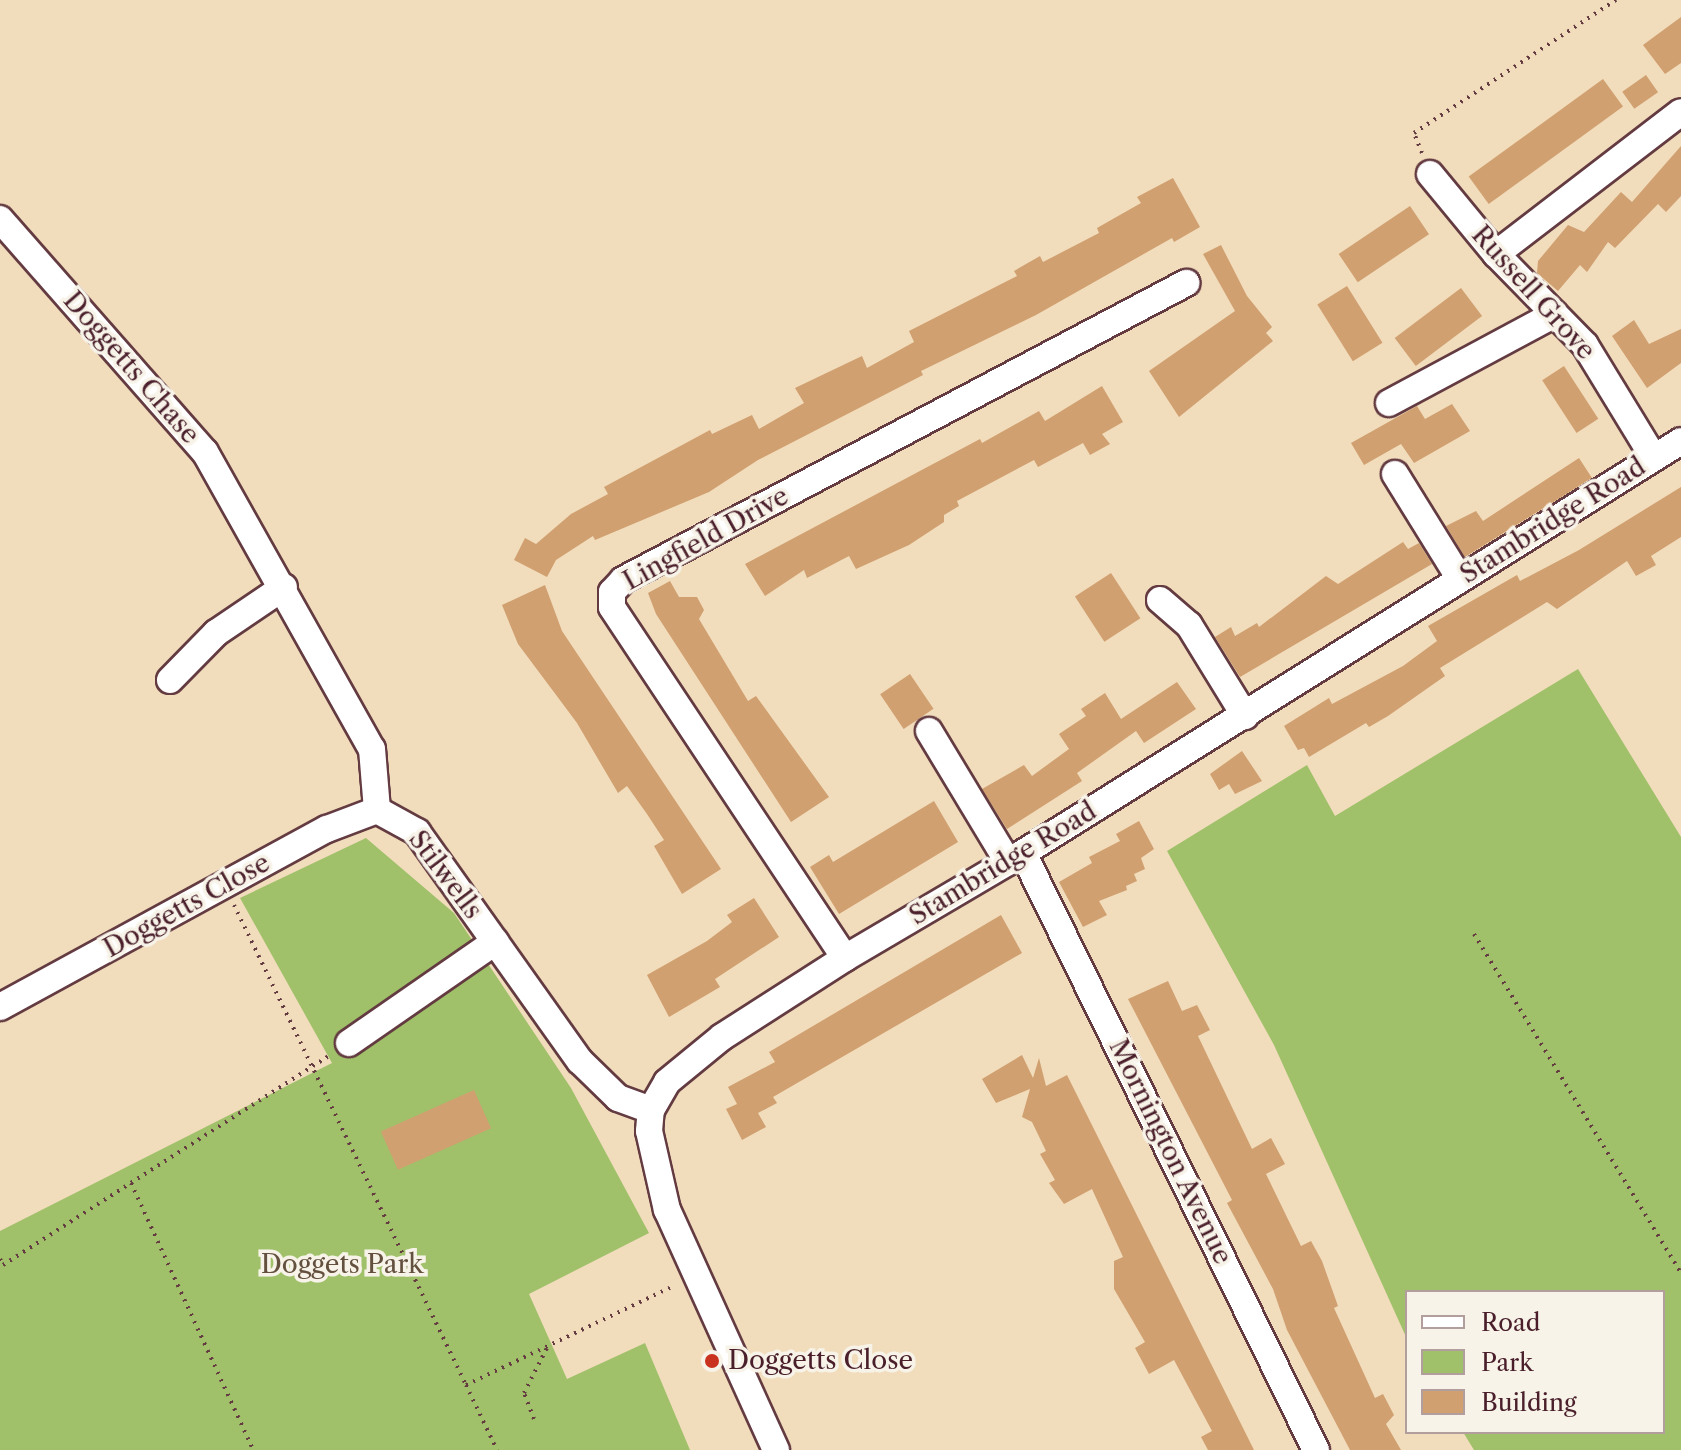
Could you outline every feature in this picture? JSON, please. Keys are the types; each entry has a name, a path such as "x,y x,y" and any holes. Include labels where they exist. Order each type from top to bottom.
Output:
{"street":[{"path":"1496,254 1681,112"},
{"name":"Russell Grove","path":"1430,174 1496,254 1585,345 1654,458"},
{"name":"Doggetts Chase","path":"0,219 205,452 284,587"},
{"name":"Lingfield Drive","path":"845,958 612,607 612,592 623,580 1186,283"},
{"path":"1389,403 1555,314"},
{"name":"Stambridge Road","path":"651,1110 667,1082 691,1061 845,958 1015,858 1245,716 1681,441"},
{"path":"1395,474 1460,579"},
{"path":"170,680 216,633 284,587 372,749 377,810"},
{"path":"1160,600 1189,625 1245,716"},
{"name":"Mornington Avenue","path":"929,731 1015,858 1316,1450"},
{"name":"Doggetts Close","path":"0,1007 350,817 377,810"},
{"name":"Stilwells","path":"377,810 417,832 580,1061 618,1098 651,1110"},
{"path":"349,1043 495,942"},
{"path":"651,1110 651,1154 694,1276 776,1450"}],"path":[{"path":"1430,174 1414,133 1616,0"},
{"path":"224,886 315,1064 497,1450"},
{"path":"1474,934 1681,1273"},
{"path":"0,1259 3,1265 349,1043"},
{"path":"131,1183 253,1450"},
{"path":"466,1385 550,1342 694,1276"},
{"path":"534,1419 524,1393 550,1342"}],"green space":[{"path":"1578,669 1681,837 1681,1450 1474,1450 1464,1434 1665,1434 1665,1290 1405,1290 1405,1335 1274,1045 1167,851 1307,765 1335,816"},
{"name":"Doggets Park","path":"366,838 454,913 571,1088 649,1233 529,1294 567,1379 645,1343 690,1450 0,1450 0,1231 332,1063 240,898"}],"building":[{"path":"1681,17 1681,63 1665,74 1643,45"},
{"path":"1646,75 1658,92 1634,109 1622,92"},
{"path":"1603,79 1623,107 1489,204 1469,177"},
{"path":"1681,146 1681,196 1666,212 1658,204 1615,248 1608,242 1587,272 1580,265 1558,291 1537,273 1538,261 1568,225 1584,232 1621,192 1632,202"},
{"path":"1173,178 1200,227 1174,242 1172,238 1036,315 921,371 923,375 758,460 709,492 595,540 593,536 556,560 547,577 514,560 525,538 536,544 571,514 608,494 604,487 710,430 712,434 752,415 759,429 804,403 795,388 862,356 867,368 914,342 909,331 1017,276 1014,271 1040,256 1043,262 1099,233 1097,228 1141,203 1137,197"},
{"path":"1410,206 1429,234 1358,282 1339,254"},
{"path":"1221,245 1247,296 1272,327 1266,333 1273,341 1179,417 1149,371 1235,311 1203,254"},
{"path":"1347,286 1383,343 1353,361 1317,305"},
{"path":"1461,288 1482,316 1416,366 1395,338"},
{"path":"1634,320 1649,344 1681,329 1681,363 1647,388 1612,336"},
{"path":"1564,366 1598,419 1577,433 1542,380"},
{"path":"1102,386 1123,422 1102,434 1110,444 1090,455 1083,443 1038,467 1034,460 957,501 959,506 944,515 944,522 909,545 856,569 849,556 807,578 804,570 765,596 745,564 980,439 982,443 1039,411 1045,421"},
{"path":"1452,404 1470,431 1414,463 1401,444 1364,465 1351,443 1417,406 1425,419"},
{"path":"1579,458 1592,478 1465,557 1446,526 1476,511 1483,521"},
{"path":"1681,487 1681,537 1651,556 1656,565 1636,576 1627,561 1557,609 1547,602 1440,668 1445,676 1388,716 1369,727 1366,723 1309,757 1304,748 1298,750 1284,726 1329,698 1332,704 1403,666 1437,641 1428,626 1517,575 1520,581 1579,550"},
{"path":"1403,542 1408,549 1419,543 1432,564 1240,677 1215,637 1231,627 1235,636 1257,623 1259,627 1326,576 1338,584"},
{"path":"1111,573 1140,618 1104,642 1075,596"},
{"path":"670,581 679,597 697,597 704,610 699,619 748,701 756,696 829,797 791,822 656,614 648,593"},
{"path":"545,585 562,631 721,869 682,894 654,846 664,840 647,814 627,786 618,793 577,723 518,644 502,605"},
{"path":"910,674 933,709 904,729 880,694"},
{"path":"1177,682 1196,709 1144,743 1136,731 1077,773 1082,781 1007,829 982,789 1024,765 1032,776 1069,749 1059,734 1086,716 1081,709 1105,693 1121,719"},
{"path":"1242,751 1262,781 1235,794 1229,784 1219,790 1210,774"},
{"path":"934,801 958,842 839,914 810,867 829,855 833,862"},
{"path":"1139,821 1154,849 1141,858 1145,869 1134,874 1137,881 1126,886 1127,890 1099,901 1107,915 1083,927 1059,882 1092,863 1089,857 1120,841 1116,834"},
{"path":"754,898 779,937 715,979 720,987 669,1017 647,975 707,941 732,922 727,915"},
{"path":"1001,915 1022,953 773,1097 777,1103 758,1113 766,1127 742,1140 726,1109 737,1104 728,1087 775,1062 769,1052"},
{"path":"1168,981 1182,1011 1197,1005 1210,1030 1198,1036 1252,1149 1271,1138 1285,1164 1266,1174 1301,1246 1311,1241 1322,1261 1338,1306 1334,1308 1375,1398 1383,1394 1394,1415 1386,1424 1401,1450 1350,1450 1287,1330 1273,1289 1227,1203 1232,1200 1128,999"},
{"path":"1022,1055 1033,1078 1039,1058 1046,1086 1067,1075 1254,1450 1208,1450 1201,1437 1212,1431 1174,1360 1149,1374 1135,1348 1145,1342 1114,1289 1114,1261 1123,1257 1092,1189 1064,1204 1049,1183 1055,1180 1040,1154 1046,1151 1032,1122 1022,1117 1030,1089 996,1103 982,1079"},
{"path":"474,1090 491,1128 398,1170 381,1131"}],"place":[{"name":"Doggetts Close","path":"712,1361"}]}
